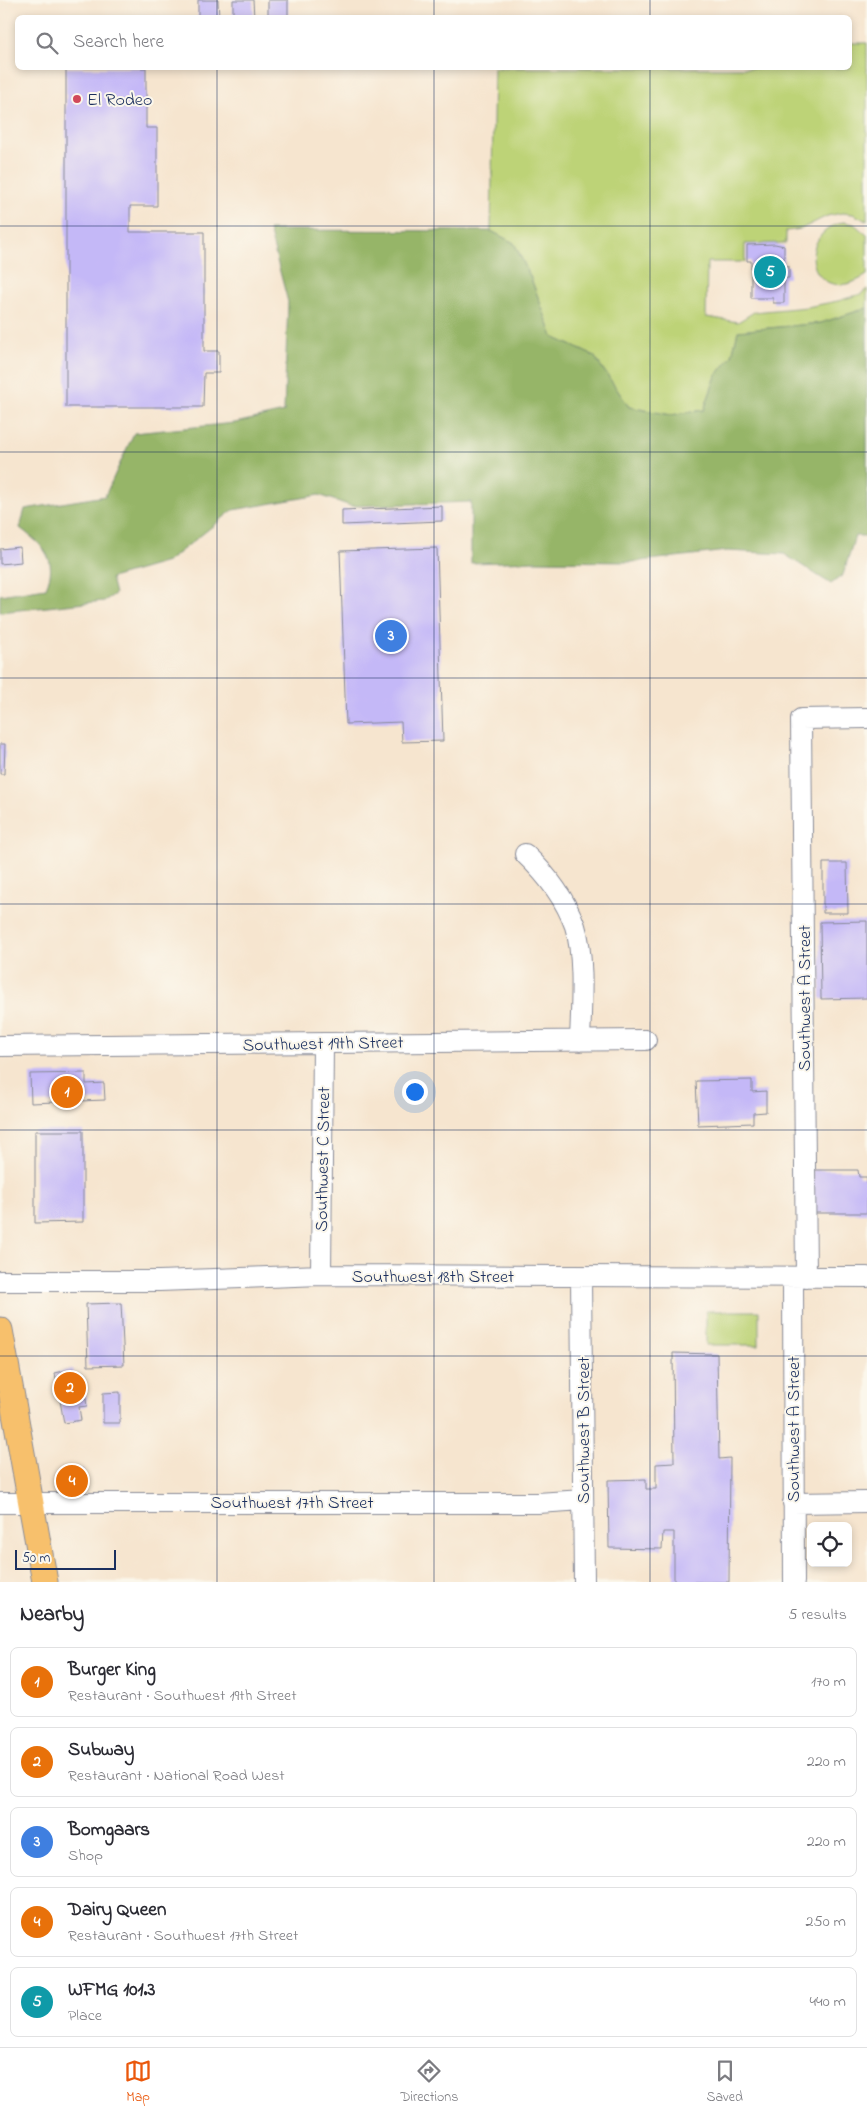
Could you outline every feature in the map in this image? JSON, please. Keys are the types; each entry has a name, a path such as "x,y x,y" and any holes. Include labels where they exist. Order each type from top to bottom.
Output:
{"main road":[{"path":"0,1330 45,1582"}],"street":[{"name":"Southwest A Street","path":"794,1582 793,1503 799,1277 801,719 867,718"},
{"path":"526,854 548,877 575,925 582,1002 580,1041"},
{"name":"Southwest 19th Street","path":"0,1046 646,1040"},
{"name":"Southwest C Street","path":"321,1275 323,1043"},
{"name":"Southwest 18th Street","path":"0,1280 159,1280 321,1275 581,1278 867,1276"},
{"name":"Southwest B Street","path":"581,1278 584,1582"},
{"name":"Southwest 17th Street","path":"0,1503 538,1503 583,1500"},
{"path":"793,1503 867,1502"}],"green space":[{"path":"852,43 867,43 867,221 853,214 842,213 827,216 801,229 786,231 786,243 745,244 745,262 707,262 706,317 738,322 754,312 807,307 838,301 861,294 867,289 867,308 821,323 738,331 732,356 716,376 704,410 671,415 629,407 594,356 553,337 530,276 514,243 491,231 494,70 852,70"},
{"path":"843,222 854,224 867,235 867,275 848,284 833,284 822,278 815,267 813,254 817,241 827,230"},
{"path":"269,230 491,231 514,243 530,276 553,337 594,356 629,407 671,415 704,410 716,376 732,356 738,331 821,323 867,308 867,536 855,536 843,575 831,584 784,554 727,551 632,562 536,561 471,563 471,502 351,506 319,495 233,510 167,562 111,578 115,594 104,601 0,612 0,595 46,588 50,578 51,568 46,553 35,540 20,528 25,509 105,496 134,433 235,423 284,412 288,302"},
{"path":"706,1311 759,1311 759,1345 706,1345"}],"building":[{"path":"198,0 218,0 219,15 198,15"},
{"path":"233,0 253,0 254,15 233,15"},
{"path":"268,0 288,0 288,15 268,15"},
{"path":"66,70 146,70 146,128 157,128 157,206 130,206 130,232 204,232 204,351 219,351 219,373 204,373 203,407 66,407"},
{"path":"775,244 784,246 784,266 789,266 789,278 784,278 784,303 773,303 773,298 751,298 751,261 747,261 747,245"},
{"path":"442,506 442,521 342,525 342,510"},
{"path":"20,547 21,562 0,564 0,549"},
{"path":"437,548 443,741 402,742 401,722 346,724 340,551"},
{"path":"0,744 5,744 4,774 0,774"},
{"path":"823,863 847,863 848,913 823,913"},
{"path":"867,921 867,998 821,999 820,922"},
{"path":"86,1073 86,1084 104,1083 105,1100 31,1103 30,1074"},
{"path":"752,1080 752,1092 766,1091 766,1112 753,1113 753,1123 698,1125 696,1081"},
{"path":"35,1131 83,1131 83,1222 35,1223"},
{"path":"812,1170 858,1170 859,1177 867,1177 867,1213 812,1213"},
{"path":"121,1303 124,1365 88,1366 86,1304"},
{"path":"673,1353 717,1354 719,1459 730,1458 729,1582 674,1582 674,1532 663,1532 662,1549 609,1548 608,1480 646,1479 646,1489 656,1489 656,1464 674,1463"},
{"path":"73,1369 78,1394 85,1393 87,1406 79,1407 81,1420 64,1423 55,1373"},
{"path":"120,1392 120,1423 103,1423 103,1393"},
{"path":"83,1469 86,1485 61,1490 58,1473"}],"place":[{"name":"El Rodeo","path":"77,99"},
{"name":"WFMG 101.3","path":"770,272"},
{"name":"Bomgaars","path":"391,636"},
{"name":"Burger King","path":"67,1092"},
{"name":"Subway","path":"70,1388"},
{"name":"Dairy Queen","path":"72,1481"}]}
